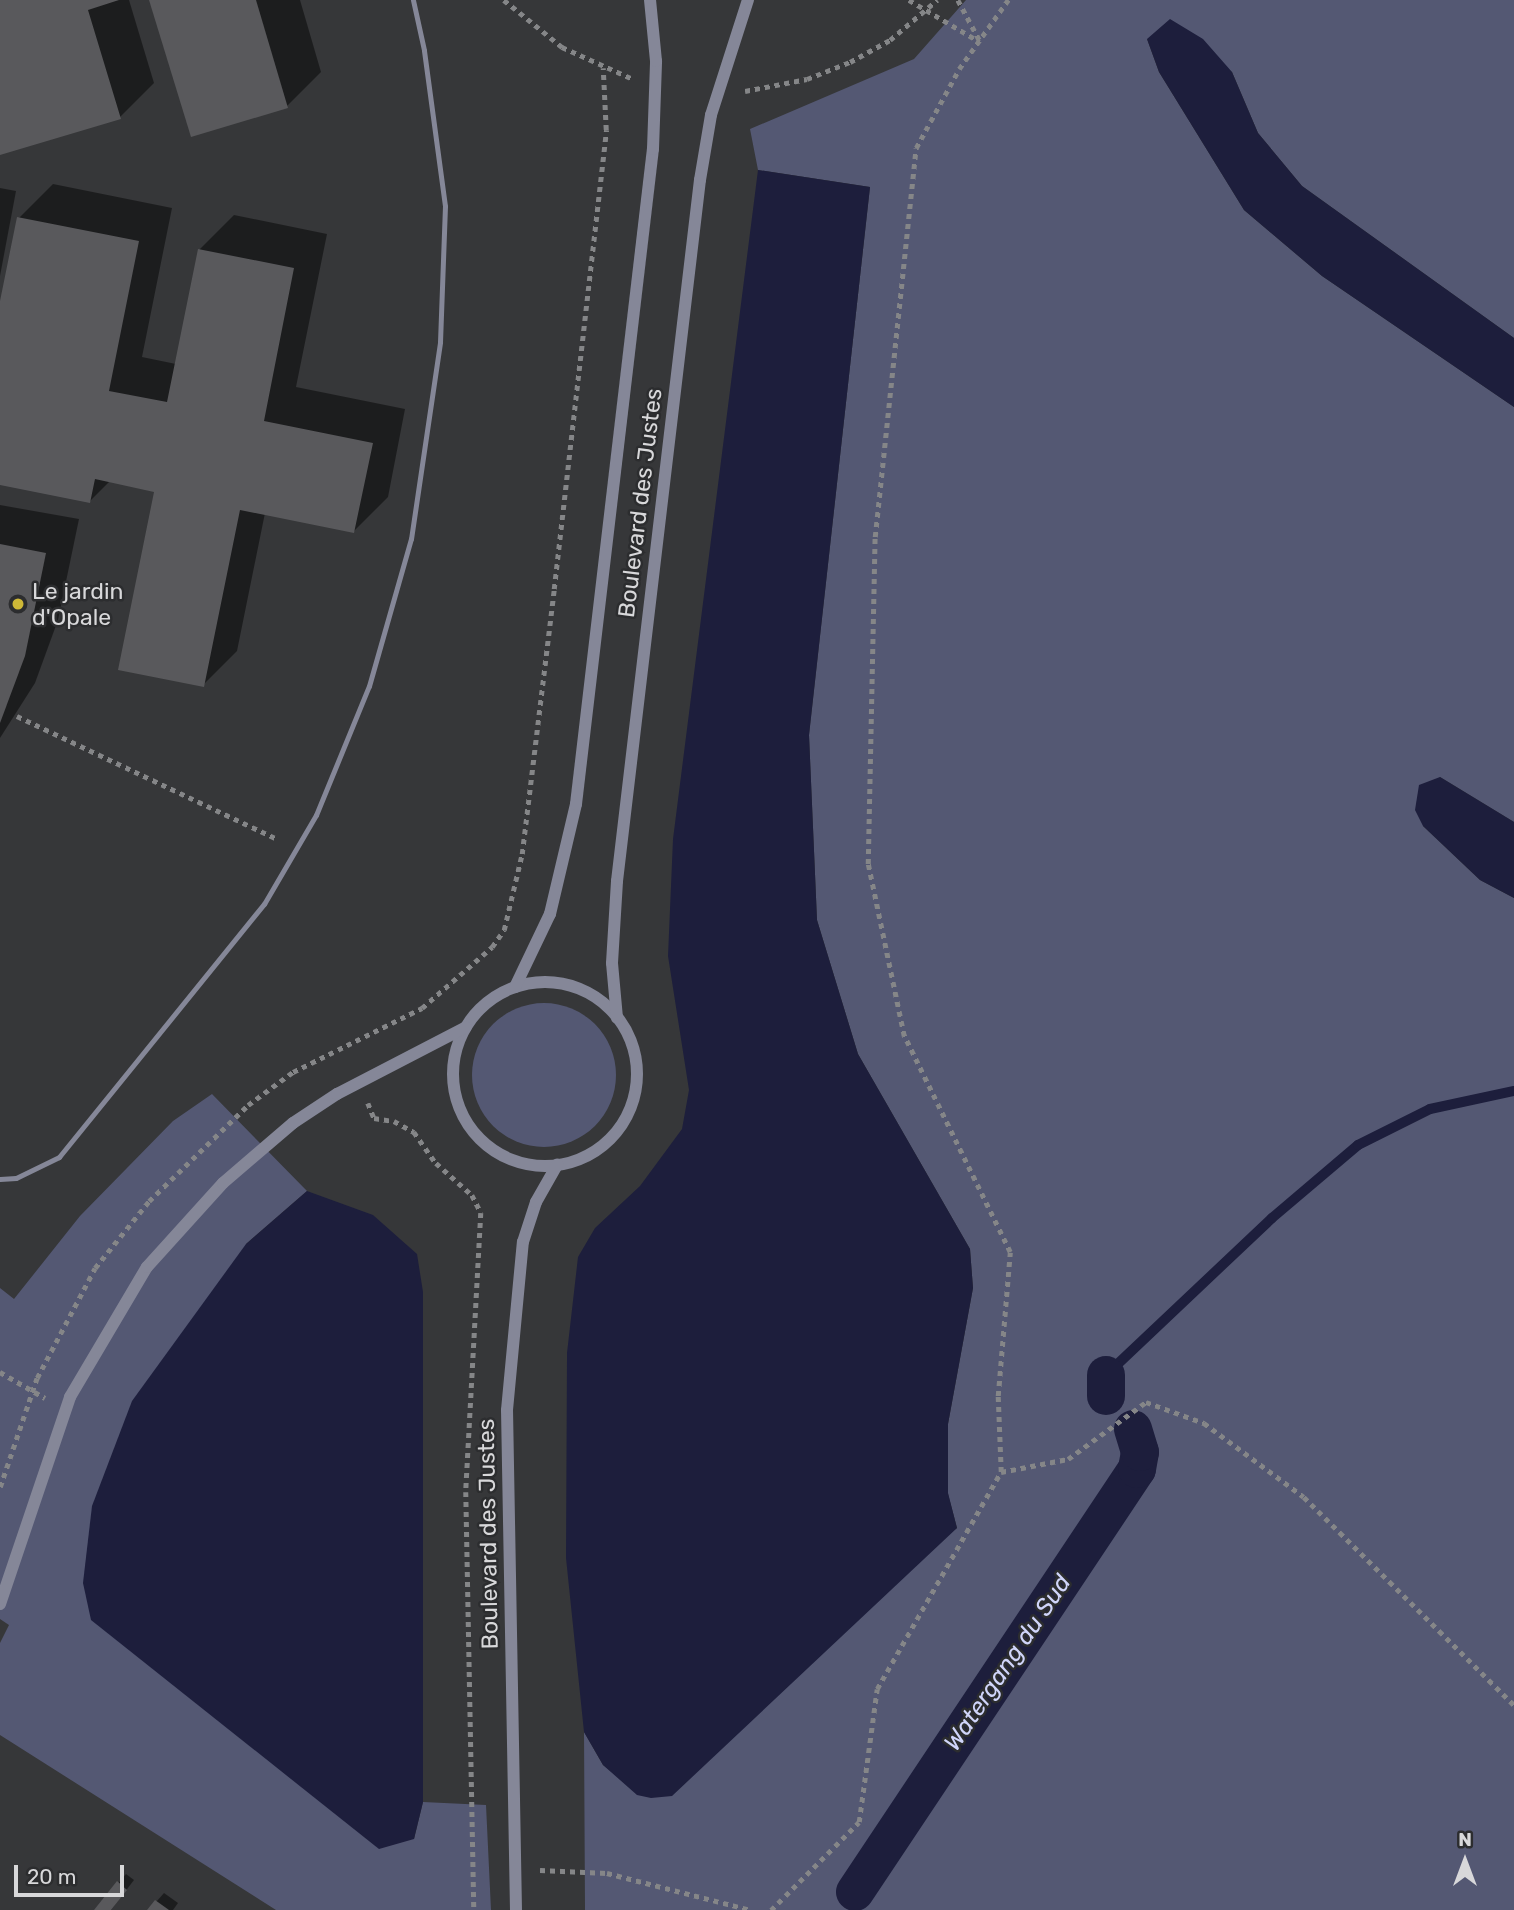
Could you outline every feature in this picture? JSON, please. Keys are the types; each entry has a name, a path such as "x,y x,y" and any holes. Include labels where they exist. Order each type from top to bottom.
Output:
{"street":[{"name":"Boulevard des Justes","path":"515,987 550,915 577,794 653,149 656,61 650,0"},
{"name":"Boulevard des Justes","path":"617,1018 612,963 617,881 700,180 714,103 748,0"},
{"path":"0,1604 67,1407 125,1299 176,1232 272,1139 359,1082 432,1049 466,1027 487,1003 515,987 538,983 571,987 592,995 617,1018 636,1062 630,1109 601,1147 557,1166 516,1162 492,1150 472,1130 459,1107 453,1080 456,1052 466,1027"},
{"name":"Boulevard des Justes","path":"516,1910 507,1410 511,1343 526,1231 536,1202 557,1166"}],"lane":[{"path":"0,1179 16,1178 58,1157 85,1129 264,904 316,815 377,659 411,539 440,342 445,206 424,50 413,0"}],"path":[{"path":"909,0 980,42"},
{"path":"958,0 980,42"},
{"path":"771,1910 859,1822 877,1689 1001,1472 998,1396 1010,1252 904,1036 868,864 875,537 916,148 958,69 1008,0"},
{"path":"0,1486 32,1392 95,1268 149,1201 248,1105 293,1072 422,1008 443,991 492,947 513,906 606,130 603,68"},
{"path":"17,716 296,848"},
{"path":"339,1049 359,1082 374,1118 394,1121 414,1132 436,1163 472,1195 481,1213 466,1455 474,1910"},
{"path":"0,1372 32,1392 67,1407"},
{"path":"1001,1472 1068,1459 1146,1402 1204,1423 1304,1497 1514,1705"},
{"path":"514,1869 607,1873 751,1910"}],"shaded area":[{"path":"966,0 1514,0 1514,338 1302,186 1258,133 1232,72 1147,39 1159,72 1244,210 1322,276 1514,407 1514,822 1440,777 1423,826 1480,880 1514,898 1514,1910 585,1910 584,1732 603,1765 617,1776 957,1528 948,1494 948,1424 973,1288 970,1249 858,1054 817,920 809,735 870,187 758,170 750,129 914,59"},
{"path":"1170,19 1203,39 1232,72 1258,133 1302,186 1514,338 1514,407 1322,276 1244,210 1159,72 1147,39"},
{"path":"758,170 870,187 809,735 817,920 858,1054 970,1249 973,1288 948,1424 948,1493 957,1528 672,1796 651,1798 637,1795 603,1765 584,1732 566,1558 567,1353 578,1257 595,1228 640,1186 682,1129 689,1090 668,956 673,839"},
{"path":"1440,777 1514,822 1514,898 1480,880 1423,826 1415,810 1419,785"},
{"path":"544,1003 571,1009 595,1024 610,1048 616,1075 610,1102 595,1126 571,1141 544,1147 517,1141 493,1126 478,1102 472,1075 478,1048 493,1024 517,1009"},
{"path":"212,1094 307,1191 246,1244 414,1839 423,1802 486,1805 491,1910 276,1910 0,1735 0,1643 9,1625 0,1619 0,1288 14,1299 80,1216 173,1121"},
{"path":"307,1191 373,1215 417,1254 423,1292 423,1802 414,1839 379,1849 91,1620 83,1583 92,1506 132,1401 246,1244"}],"building":[{"path":"0,0 119,0 88,10 121,119 0,155"},
{"path":"149,0 256,0 288,108 191,137"},
{"path":"17,217 139,241 109,391 167,402 198,249 294,268 264,421 373,443 354,533 240,510 204,687 118,670 154,492 95,479 90,503 0,485 0,301"},
{"name":"Le jardin d'Opale","path":"0,544 46,553 25,656 0,723"},
{"path":"117,1881 127,1890 111,1910 94,1910"},
{"path":"155,1900 169,1910 147,1910"}],"waterway":[{"name":"Watergang du Sud","path":"1106,1375 1272,1218 1358,1145 1430,1109 1514,1091"},
{"name":"Watergang du Sud","path":"1106,1375 1106,1396"},
{"name":"Watergang du Sud","path":"855,1892 1137,1469 1140,1452 1133,1429"}],"place":[{"name":"Le jardin d'Opale","path":"18,604"}]}
